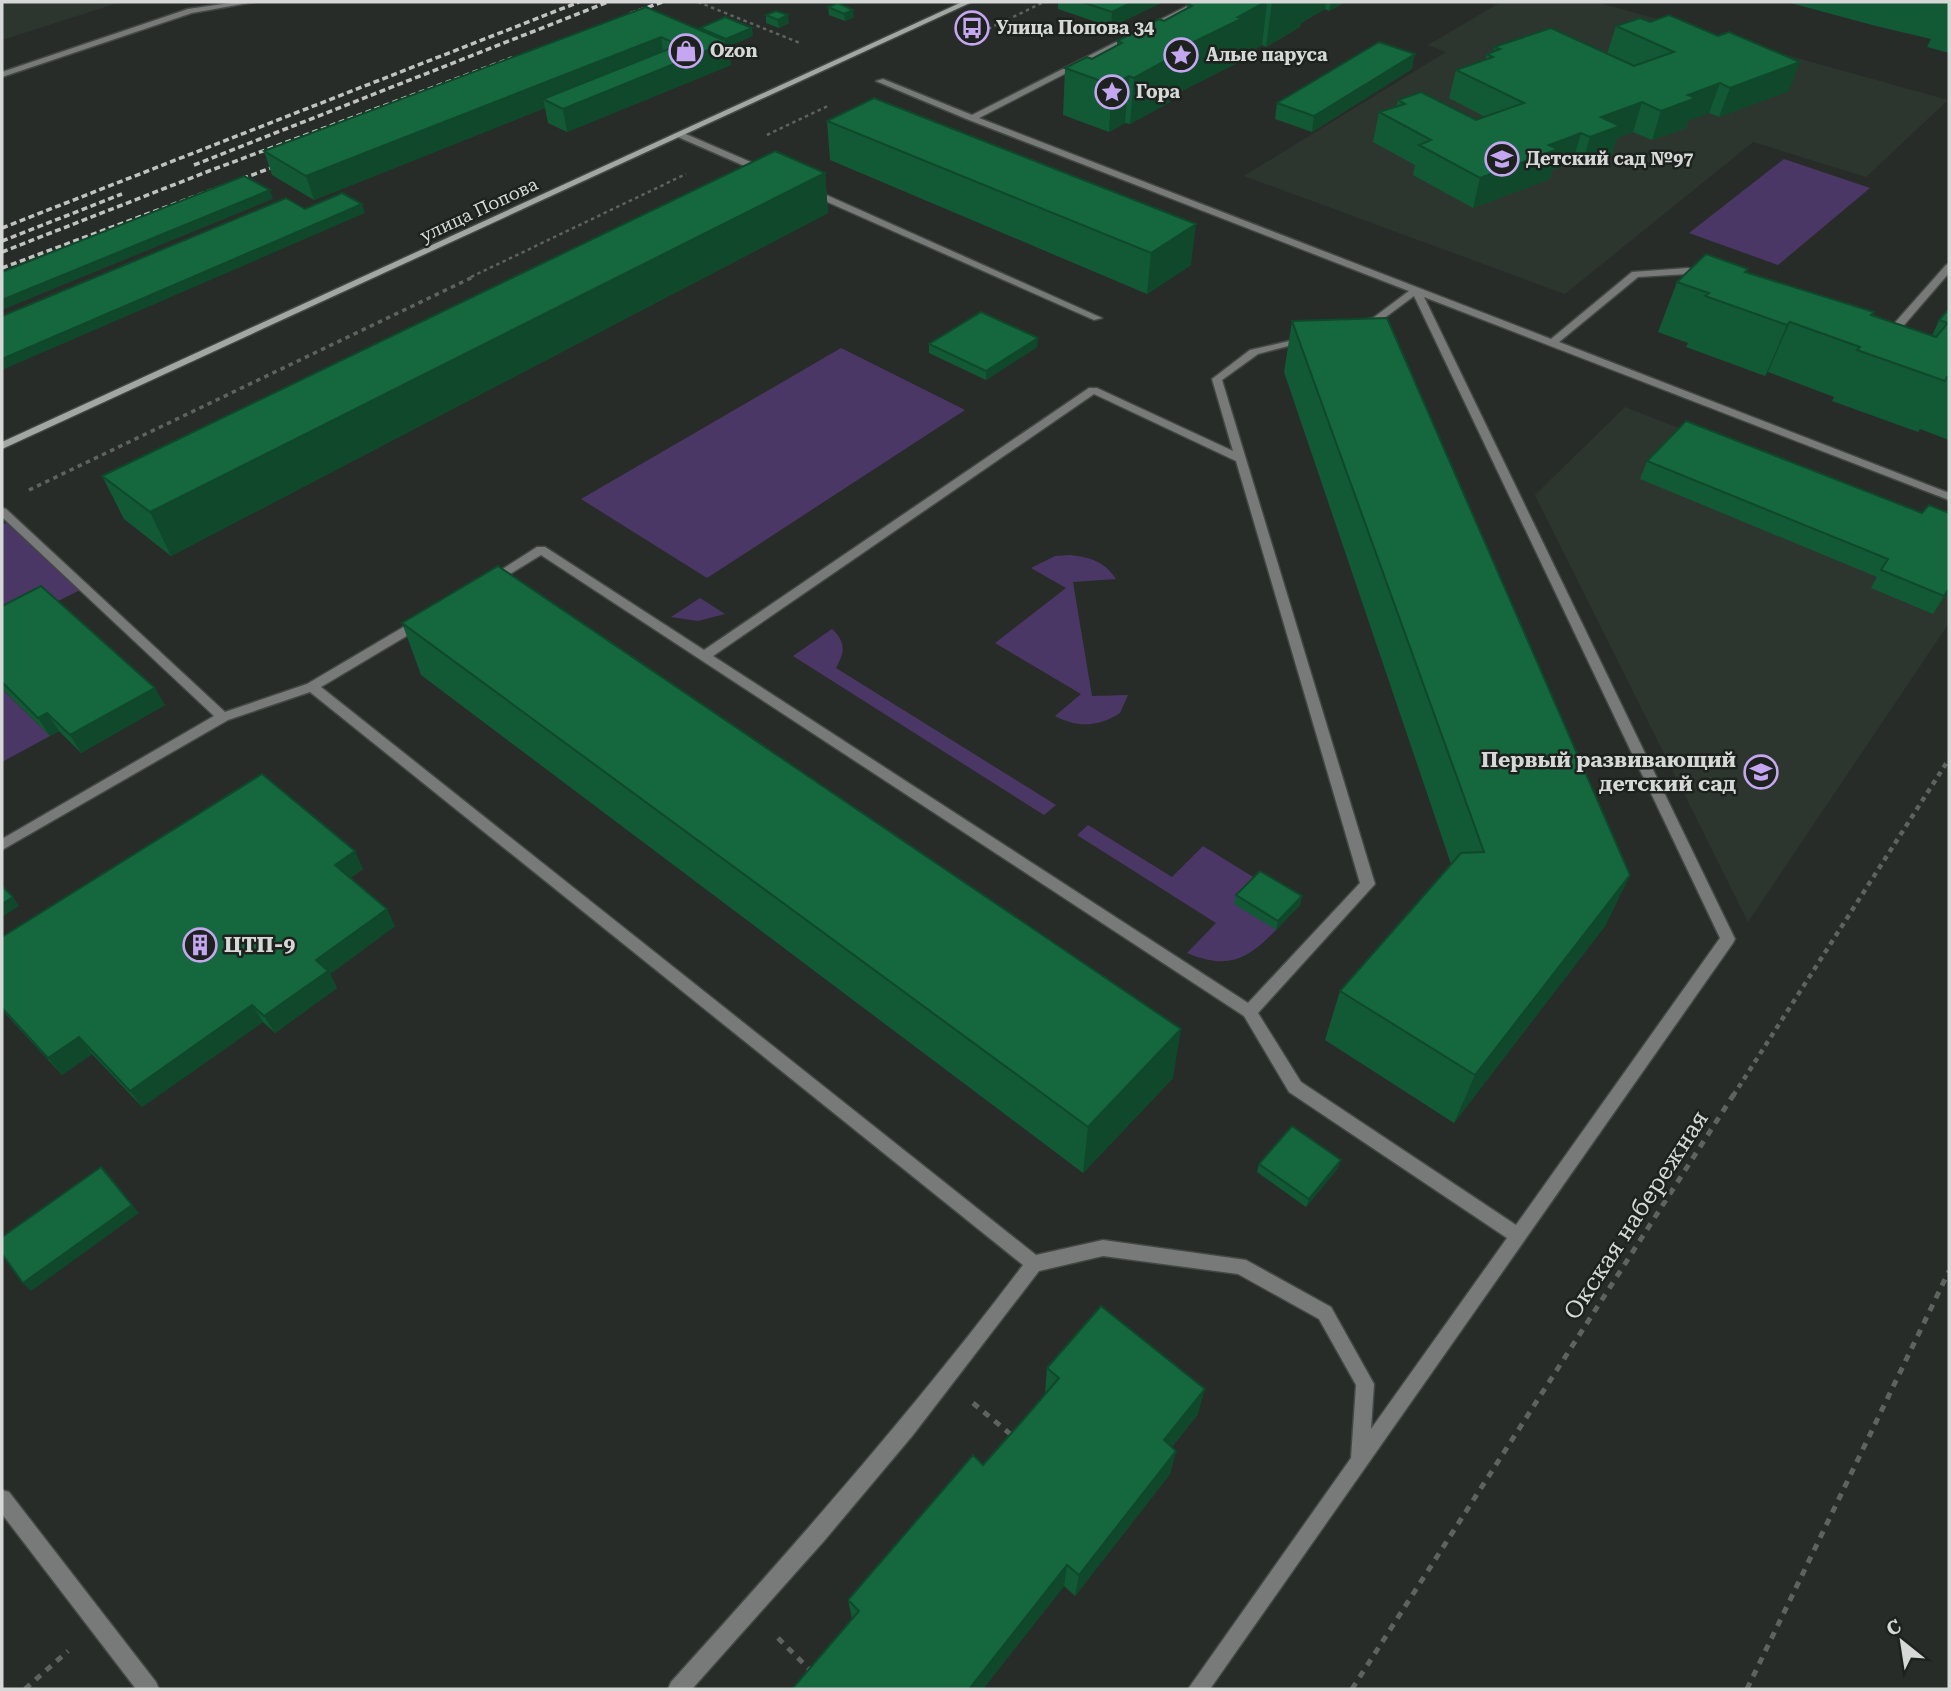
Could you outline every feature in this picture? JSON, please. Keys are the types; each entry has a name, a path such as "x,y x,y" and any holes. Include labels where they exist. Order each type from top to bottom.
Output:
{"street":[{"name":"улица Попова","path":"2,446 968,2"}],"lane":[{"path":"2,75 191,11 208,2"},
{"path":"191,11 250,2"},
{"path":"972,118 1200,2"},
{"path":"880,81 1949,497"},
{"path":"681,135 778,177"},
{"path":"803,188 1097,317"},
{"path":"1874,334 1887,338 1949,267"},
{"path":"1552,343 1634,274 1688,271 1715,280"},
{"path":"1352,327 1376,320 1416,290"},
{"path":"1198,1689 1728,939 1416,290"},
{"path":"1249,1012 1368,884 1217,379 1254,352 1315,336"},
{"path":"704,656 1093,390 1241,459"},
{"path":"2,511 223,717"},
{"path":"473,592 541,550 1249,1012 1295,1087 1518,1236"},
{"path":"2,845 223,717 312,687 438,612"},
{"path":"312,687 1034,1264"},
{"path":"678,1689 751,1609 946,1380 1034,1264 1103,1248 1240,1266 1325,1313 1365,1384 1360,1461"},
{"path":"2,1499 149,1689"}],"path":[{"path":"698,2 843,61"},
{"path":"981,32 1044,2"},
{"path":"27,491 880,81"},
{"name":"Окская набережная","path":"1352,1689 1949,759"},
{"path":"1747,1689 1949,1271"},
{"path":"946,1380 1022,1444"},
{"path":"751,1609 821,1681"},
{"path":"25,1689 100,1623"}],"shaded area":[{"path":"2,2 121,2 2,40"},
{"name":"Детский сад №97","path":"1501,2 1596,2 1948,100 1866,177 1753,142 1565,294 1244,176 1446,52 1428,45"},
{"path":"1784,159 1870,188 1778,265 1689,233"},
{"path":"841,348 965,410 707,578 581,499"},
{"name":"Первый развивающий детский сад","path":"1625,407 1949,534 1949,623 1748,922 1535,495"},
{"path":"7,523 80,590 2,629 2,524"},
{"path":"1070,555 1096,561 1107,568 1116,579 1073,582 1092,696 1128,695 1120,713 1096,723 1072,723 1055,716 1081,694 995,643 1066,588 1031,568 1055,556"},
{"path":"700,598 725,614 698,621 671,617"},
{"path":"832,629 840,638 843,647 836,668 1056,805 1044,815 793,656"},
{"path":"2,689 50,736 2,762"},
{"path":"1088,825 1172,877 1203,846 1258,880 1276,930 1256,949 1236,959 1214,961 1187,953 1216,923 1077,835"}],"building":[{"path":"1082,2 1133,2 1112,12"},
{"path":"1265,2 1238,17 1243,18 1169,54 1174,56 1134,78 1129,76 1112,85 1065,68 1087,57 1092,59 1122,43 1117,41 1159,19 1164,21 1192,6 1187,4"},
{"path":"838,3 853,10 844,14 828,7"},
{"path":"646,7 728,42 563,109 543,99 679,45 661,37 306,176 264,151"},
{"path":"776,11 788,15 778,20 766,15"},
{"path":"1669,15 1718,36 1729,32 1800,62 1730,88 1720,83 1688,95 1696,98 1661,111 1642,102 1601,117 1620,126 1590,137 1581,133 1549,145 1558,149 1480,178 1419,145 1431,140 1379,112 1405,104 1398,100 1421,92 1476,120 1524,103 1456,70 1493,57 1487,54 1500,49 1494,47 1551,28 1634,66 1674,52 1616,26 1640,18 1650,22"},
{"path":"725,17 752,28 726,39 700,28"},
{"path":"1379,42 1415,54 1314,116 1277,103"},
{"path":"874,98 1196,224 1151,253 827,121"},
{"path":"775,151 825,173 150,512 102,476"},
{"path":"244,176 270,190 2,300 2,272"},
{"path":"342,193 362,204 2,359 2,316 286,198 305,209"},
{"path":"1706,254 1748,269 1745,272 1874,312 1871,315 1936,337 1948,323 1939,320 1949,309 1949,378 1945,381 1857,350 1860,347 1705,296 1709,293 1677,282"},
{"path":"981,312 1038,338 986,371 929,344"},
{"path":"1387,318 1630,875 1475,1075 1340,991 1461,853 1484,852 1292,321"},
{"path":"1686,421 1922,513 1929,505 1949,513 1949,588 1944,596 1881,570 1888,559 1647,461"},
{"path":"498,566 1181,1029 1088,1127 402,623"},
{"path":"41,586 155,688 70,735 47,713 38,718 2,682 2,606"},
{"name":"ЦТП-9","path":"262,774 355,851 335,865 387,909 316,960 328,971 264,1016 252,1005 130,1091 79,1037 48,1058 2,1008 2,937"},
{"path":"1260,871 1302,896 1278,921 1236,895"},
{"path":"2,886 13,897 2,904"},
{"path":"1292,1126 1341,1160 1309,1199 1259,1164"},
{"path":"101,1167 132,1205 23,1283 2,1254 2,1237"},
{"path":"1101,1306 1205,1389 1164,1440 1176,1451 1079,1575 1067,1565 971,1689 792,1689 859,1611 848,1600 973,1455 983,1465 1059,1378 1047,1368"}],"railway":[{"path":"2,228 579,2"},
{"path":"194,165 608,2"},
{"path":"630,14 662,2"},
{"path":"2,252 209,171 512,58"},
{"path":"2,268 287,162"},
{"path":"2,241 122,194"}],"place":[{"name":"Улица Попова 34","path":"972,28"},
{"name":"Ozon","path":"686,51"},
{"name":"Алые паруса","path":"1181,55"},
{"name":"Гора","path":"1112,92"},
{"name":"Детский сад №97","path":"1502,159"},
{"name":"Первый развивающий детский сад","path":"1761,772"},
{"name":"ЦТП-9","path":"200,945"}]}
